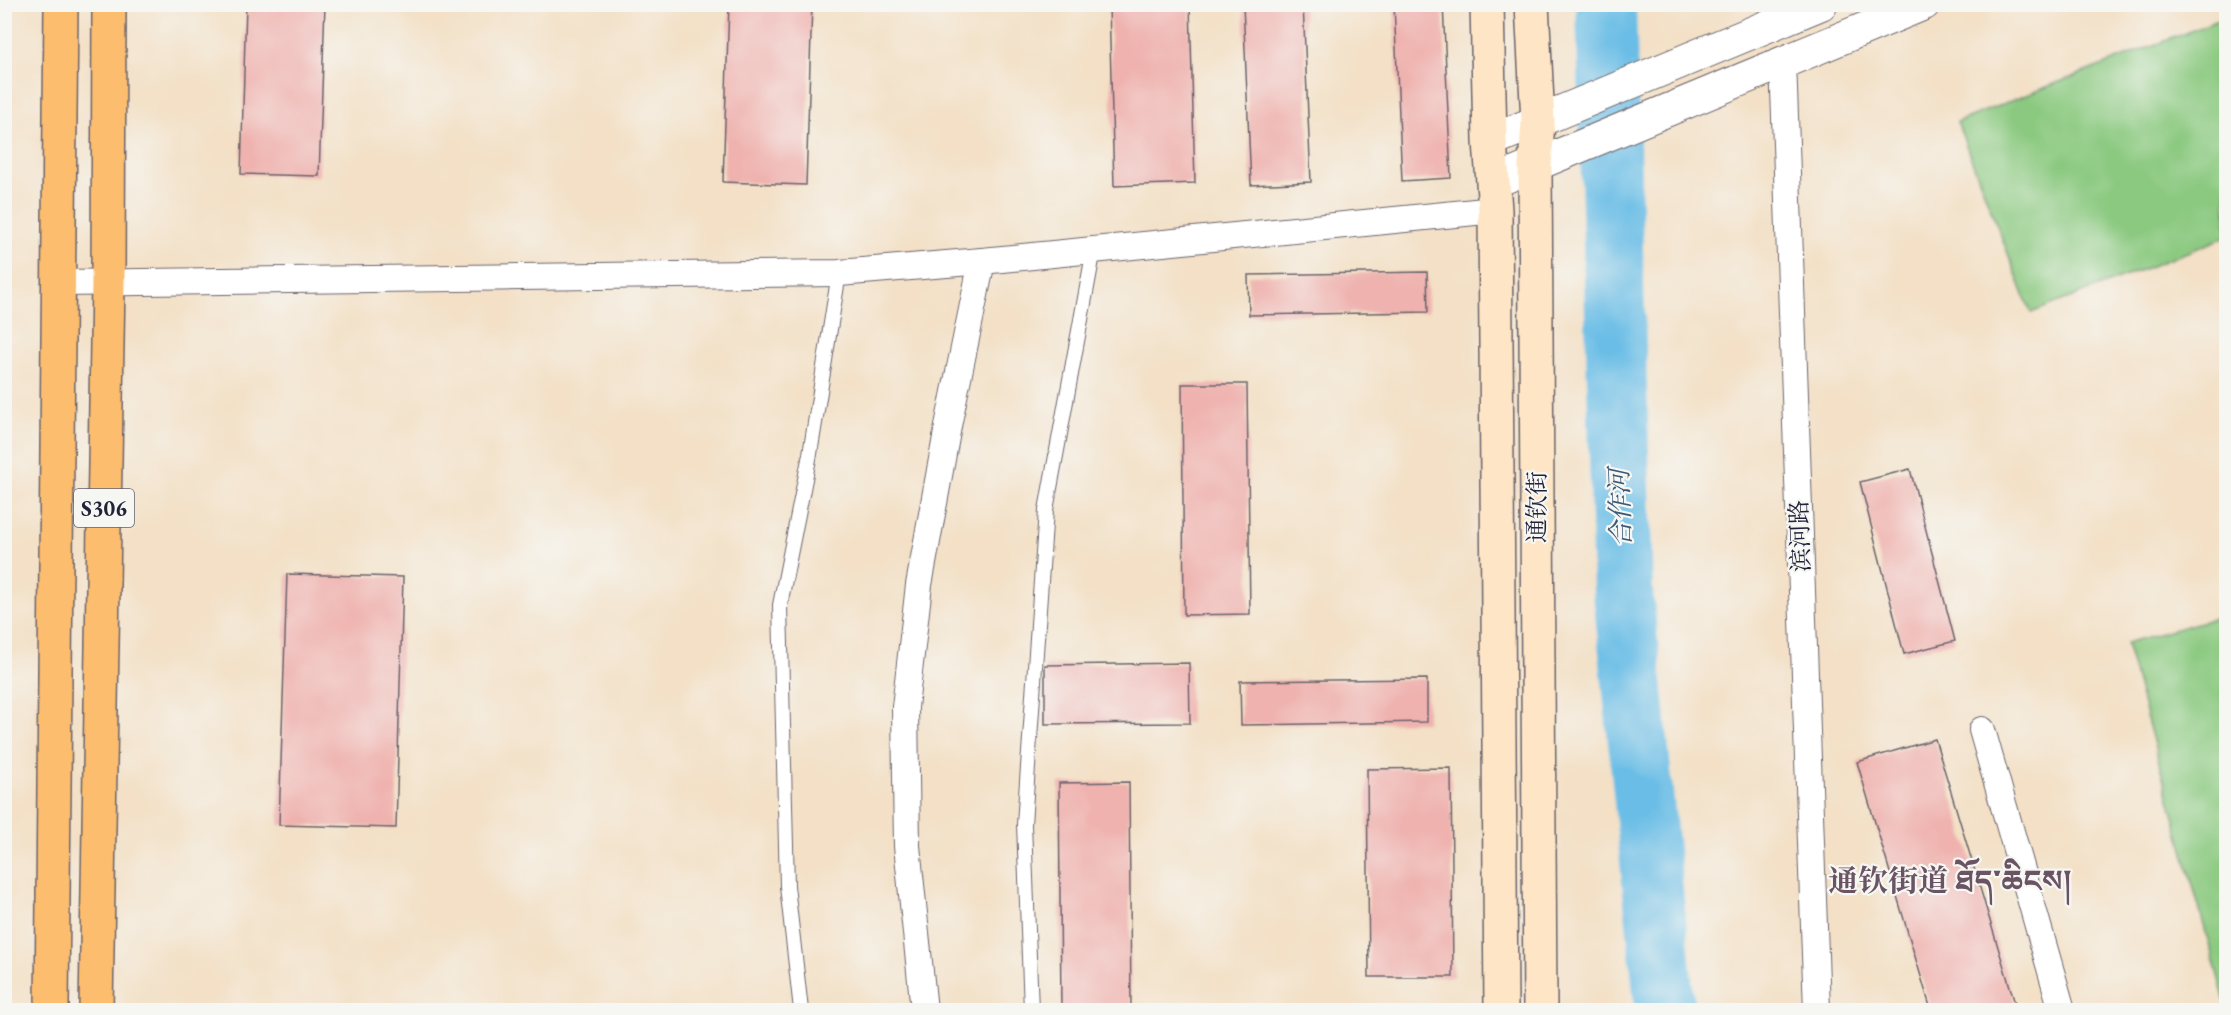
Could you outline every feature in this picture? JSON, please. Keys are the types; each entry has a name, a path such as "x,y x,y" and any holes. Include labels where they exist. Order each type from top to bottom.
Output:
{"main road":[{"name":"S306","path":"52,1011 61,4"},
{"name":"S306","path":"96,1011 108,282 109,4"},
{"path":"1487,4 1490,141 1494,196 1501,1011"},
{"name":"通钦街","path":"1532,4 1538,122 1535,165 1540,1011"}],"street":[{"path":"1490,141 1821,4"},
{"path":"60,283 839,273 1094,249 1494,196 1535,165 1924,4"},
{"name":"滨河路","path":"1783,61 1817,1011"},
{"path":"924,1011 907,846 905,707 919,585 982,261"},
{"path":"1982,730 2062,1011"}],"lane":[{"path":"1031,1011 1024,824 1046,510 1094,249"},
{"path":"801,1011 787,886 780,605 810,454 839,273"}],"green space":[{"path":"2226,17 2226,237 2031,313 1957,122"},
{"path":"2226,615 2226,1005 2126,643"}],"building":[{"path":"246,4 325,4 319,176 241,174"},
{"path":"729,4 812,4 806,185 723,182"},
{"path":"1243,4 1303,4 1311,182 1251,185"},
{"path":"1394,4 1443,4 1451,178 1402,181"},
{"path":"1109,5 1190,5 1195,183 1114,186"},
{"path":"1427,272 1428,312 1249,315 1248,275"},
{"path":"1182,384 1247,384 1250,614 1184,615"},
{"path":"1910,469 1955,641 1904,654 1860,482"},
{"path":"287,574 403,577 396,828 279,825"},
{"path":"1189,663 1190,723 1045,724 1045,665"},
{"path":"1427,679 1427,722 1241,725 1240,681"},
{"path":"1935,739 2017,1010 1931,1010 1857,762"},
{"path":"1451,768 1453,977 1369,977 1367,769"},
{"path":"1129,782 1131,1008 1061,1008 1059,783"}],"waterway":[{"name":"合作河","path":"1606,4 1623,592 1665,1010"}],"district":[{"name":"通钦街道 ཐོད་ཆིངས།","path":"1950,881"}]}
